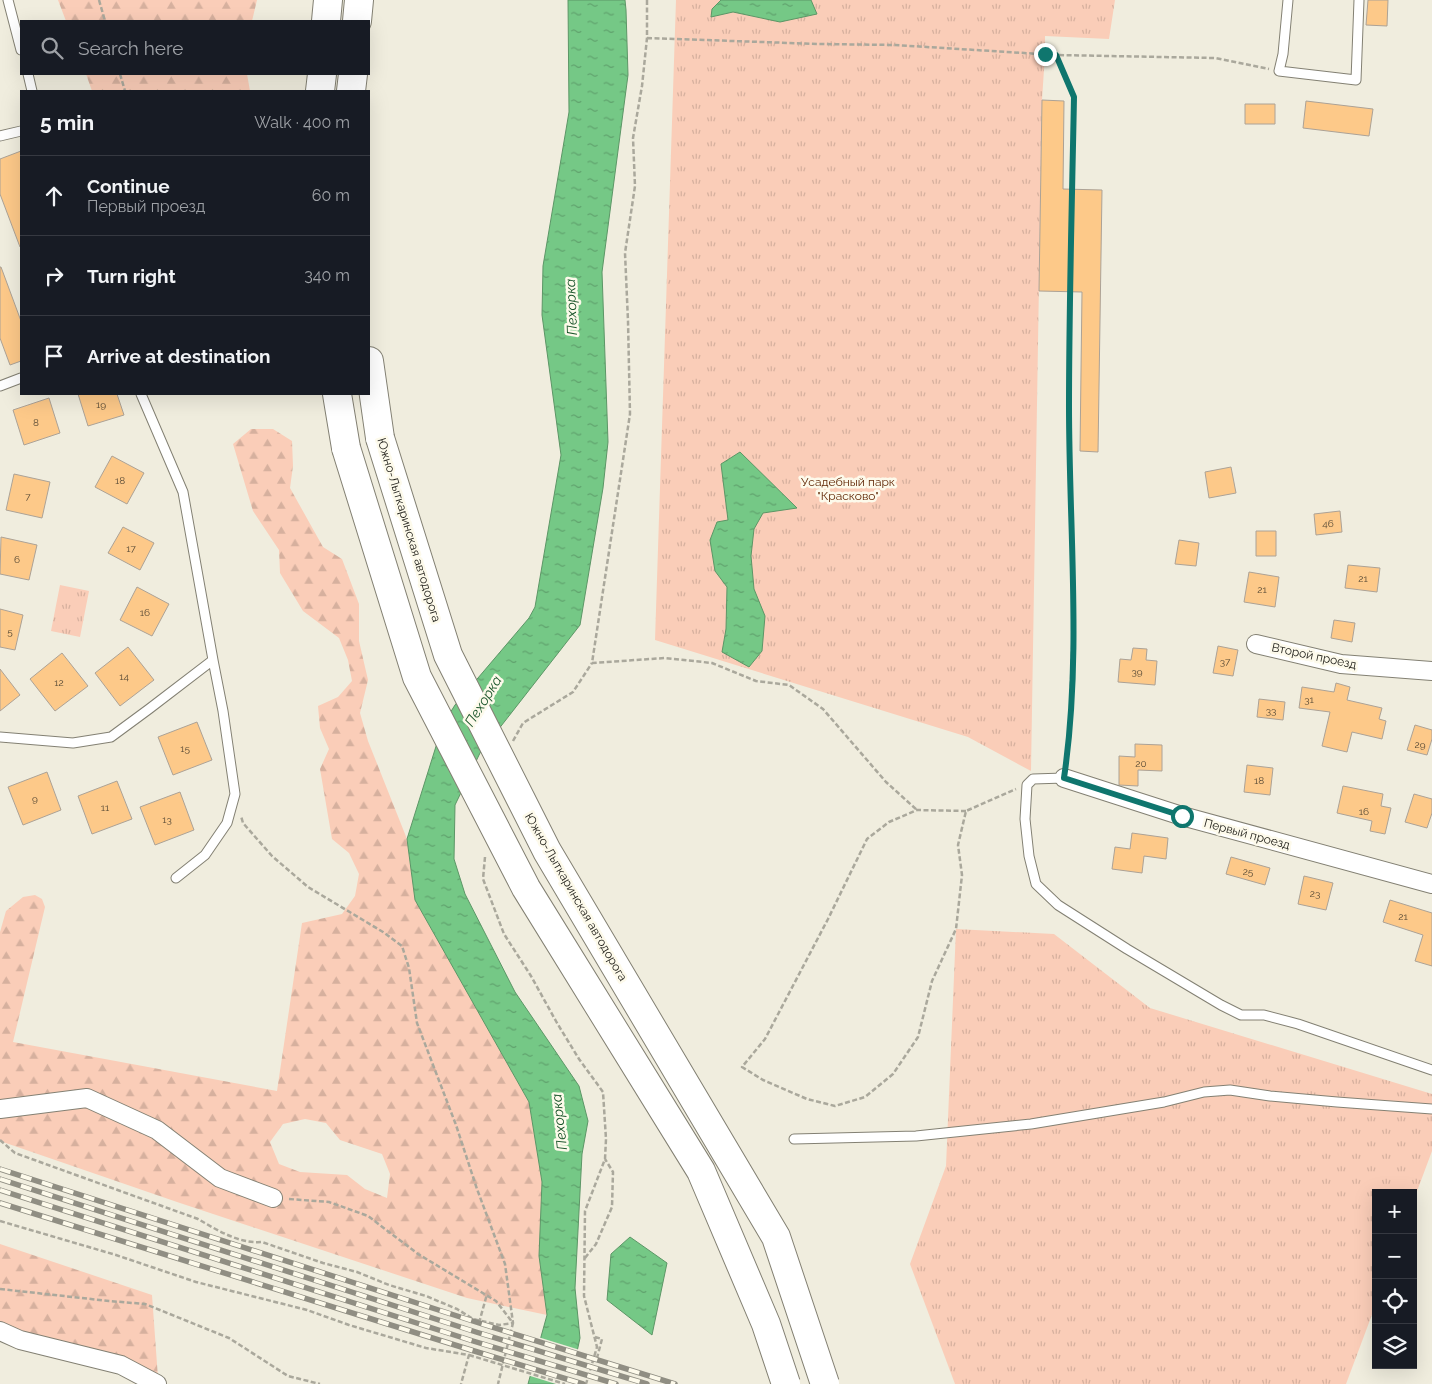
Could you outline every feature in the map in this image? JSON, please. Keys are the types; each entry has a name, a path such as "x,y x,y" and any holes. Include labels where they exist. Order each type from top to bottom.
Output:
{"main road":[{"path":"326,20 328,0"},
{"path":"357,20 359,0"},
{"path":"320,90 322,75"},
{"path":"351,90 353,75"},
{"name":"Южно-Лыткаринская автодорога","path":"370,368 380,438 448,655 547,851 776,1237 825,1384"},
{"path":"337,395 346,448 417,677 526,888 701,1171 766,1324 786,1384"}],"street":[{"name":"Второй проезд","path":"1256,644 1341,664 1432,671"},
{"name":"Первый проезд","path":"1064,778 1182,816 1432,884"},
{"path":"0,1109 87,1098 157,1130 220,1178 273,1198"},
{"path":"0,1331 20,1340 121,1365 157,1384"}],"lane":[{"path":"8,0 20,46"},
{"path":"1288,0 1283,54 1279,71 1356,80 1359,0"},
{"path":"28,75 32,90"},
{"path":"0,136 20,131"},
{"path":"0,386 20,378"},
{"path":"142,395 183,492 223,711 235,794 227,823 205,855 176,878"},
{"path":"0,737 73,743 111,737 213,660"},
{"path":"1064,778 1033,779 1027,785 1026,828 1029,856 1036,884 1058,906 1212,1000 1241,1015 1264,1015 1298,1024 1432,1070"},
{"path":"794,1139 916,1136 1031,1124 1164,1102 1204,1092 1230,1090 1270,1096 1432,1109"}],"path":[{"path":"99,0 105,20"},
{"path":"510,746 522,723 573,692 592,663 630,414 625,253 635,186 633,138 642,86 647,38 647,0"},
{"path":"647,38 895,45 1056,55 1215,58 1279,71"},
{"path":"1056,55 1074,97 1069,408 1074,592 1069,739 1064,778"},
{"path":"120,75 125,90"},
{"path":"592,663 665,658 712,663 756,681 789,685 823,709 886,782 917,810"},
{"path":"966,811 958,845 962,875 956,929 932,981 918,1036 892,1074 865,1097 835,1106 807,1098 763,1080 742,1067 765,1039 828,919 867,839 889,822 917,810 966,811 1027,785"},
{"path":"235,794 243,822 272,856 308,887 383,932 402,946 409,968 417,1023 456,1125 505,1264 513,1323 498,1384"},
{"path":"486,854 483,880 504,934 531,976 561,1030 603,1092 606,1139 605,1159 584,1211 584,1296 597,1347 586,1384"},
{"path":"0,1140 15,1153 198,1219 222,1233 241,1240 253,1243 262,1242 323,1263 357,1272 389,1285 426,1296 457,1309 474,1319 499,1325 513,1323"},
{"path":"584,1259 596,1244 612,1206 613,1172 605,1159"},
{"path":"273,1198 329,1202 368,1216 418,1254 487,1294 496,1301 513,1323"},
{"path":"0,1221 116,1255 196,1282 307,1310 349,1325 426,1348 469,1355 565,1384"},
{"path":"0,1289 145,1304 229,1338 288,1376 320,1384"},
{"path":"479,1323 487,1294"},
{"path":"595,1337 602,1339 596,1358"},
{"path":"461,1384 469,1355"}],"green space":[{"path":"58,0 257,0 252,20 66,20"},
{"name":"Усадебный парк \"Красково\"","path":"676,0 1115,0 1109,39 1045,36 1042,100 1031,771 968,737 655,640"},
{"path":"86,75 247,75 250,90 92,90"},
{"path":"251,429 273,429 292,441 293,466 290,488 323,547 342,559 359,604 359,641 368,680 360,713 368,741 407,839 415,900 529,1102 542,1182 539,1256 547,1315 467,1298 0,1141 0,932 6,911 23,897 35,895 42,899 45,907 13,1042 277,1091 302,923 342,914 355,896 359,874 349,853 332,839 320,769 329,749 320,728 318,706 338,697 352,681 348,660 339,638 303,611 280,573 279,550 253,511 233,444","holes":["305,1119 326,1123 340,1140 382,1154 390,1174 387,1198 365,1189 347,1175 300,1172 279,1164 270,1142 283,1124"]},
{"path":"60,585 89,591 80,637 51,631"},
{"path":"956,929 1054,934 1150,1008 1432,1094 1432,1151 1417,1191 1417,1189 1372,1189 1372,1315 1346,1384 955,1384 910,1264 946,1166"},
{"path":"0,1244 152,1295 158,1378 0,1334"}],"water":[{"name":"Пехорка","path":"568,0 625,0 626,10 628,75 602,272 608,442 603,488 580,625 480,753 455,805 454,859 465,894 515,992 579,1086 588,1121 582,1154 575,1288 580,1338 570,1384 528,1384 547,1315 539,1256 542,1182 529,1102 415,900 407,839 443,724 455,705 529,618 535,607 561,455 542,315 543,266 569,112"},
{"path":"721,0 811,0 817,14 780,22 733,12 711,17 712,9"},
{"path":"740,452 797,508 763,513 754,529 751,556 754,589 765,616 762,651 749,667 722,652 726,629 727,587 715,571 710,540 717,522 728,520 721,464"},
{"path":"630,1237 667,1263 652,1335 607,1300 611,1254"}],"pier":[{"path":"538,1337 580,1350 573,1384 556,1384 527,1375"}],"building":[{"path":"1368,0 1388,0 1387,26 1366,25"},
{"path":"1042,100 1064,101 1063,189 1102,190 1098,452 1080,451 1082,292 1039,291"},
{"path":"1306,101 1373,109 1369,136 1303,128"},
{"path":"1245,104 1275,104 1275,124 1245,124"},
{"path":"20,151 20,247 0,194 0,159"},
{"path":"1,267 20,318 20,361 10,365 0,338"},
{"path":"78,395 117,395 124,415 88,426"},
{"path":"49,398 60,433 24,445 13,410"},
{"path":"112,456 144,473 127,504 95,487"},
{"path":"1231,467 1236,493 1209,498 1205,472"},
{"path":"14,474 50,482 42,518 6,510"},
{"path":"1340,511 1342,532 1316,535 1314,514"},
{"path":"123,527 154,543 140,570 108,553"},
{"path":"1256,531 1276,531 1276,556 1256,556"},
{"path":"1,537 37,545 29,580 0,574"},
{"path":"1179,540 1199,543 1196,566 1175,564"},
{"path":"1348,565 1380,568 1377,592 1345,588"},
{"path":"1249,572 1279,577 1275,607 1244,602"},
{"path":"137,587 169,604 152,636 120,620"},
{"path":"0,609 23,615 15,650 0,647"},
{"path":"1334,620 1355,623 1352,642 1331,638"},
{"path":"1218,646 1238,650 1233,676 1213,673"},
{"path":"128,647 154,680 120,706 95,673"},
{"path":"1133,648 1147,649 1146,660 1157,661 1155,685 1118,682 1120,659 1131,660"},
{"path":"62,653 88,686 55,711 30,679"},
{"path":"0,669 20,695 0,711"},
{"path":"1336,683 1350,687 1347,700 1382,708 1379,719 1386,721 1382,739 1352,732 1347,752 1322,746 1330,712 1299,708 1302,687 1334,692"},
{"path":"1259,699 1285,702 1283,720 1257,717"},
{"path":"197,722 212,760 173,775 158,737"},
{"path":"1415,725 1432,730 1432,739 1427,755 1407,750"},
{"path":"1135,744 1162,745 1162,771 1138,770 1138,786 1119,785 1119,756 1135,757"},
{"path":"1247,765 1273,768 1270,795 1244,792"},
{"path":"47,772 61,810 23,825 8,787"},
{"path":"117,781 132,819 92,834 78,796"},
{"path":"1343,786 1383,794 1381,806 1391,808 1385,834 1370,831 1372,821 1337,813"},
{"path":"180,792 194,830 155,845 140,807"},
{"path":"1414,794 1432,799 1432,813 1427,828 1405,822"},
{"path":"1132,833 1168,838 1166,859 1144,856 1142,873 1112,869 1115,847 1130,849"},
{"path":"1231,857 1270,868 1265,885 1226,874"},
{"path":"1304,876 1333,883 1326,910 1298,904"},
{"path":"1390,900 1432,913 1432,966 1415,961 1423,935 1383,922"}],"railway":[{"path":"0,1169 675,1384"},
{"path":"0,1179 476,1332 647,1384"},
{"path":"0,1190 473,1341 616,1384"},
{"path":"0,1203 583,1384"}],"route":[{"path":"1045,54 1056,55 1074,97 1069,408 1074,592 1069,739 1064,778 1182,816"}]}
